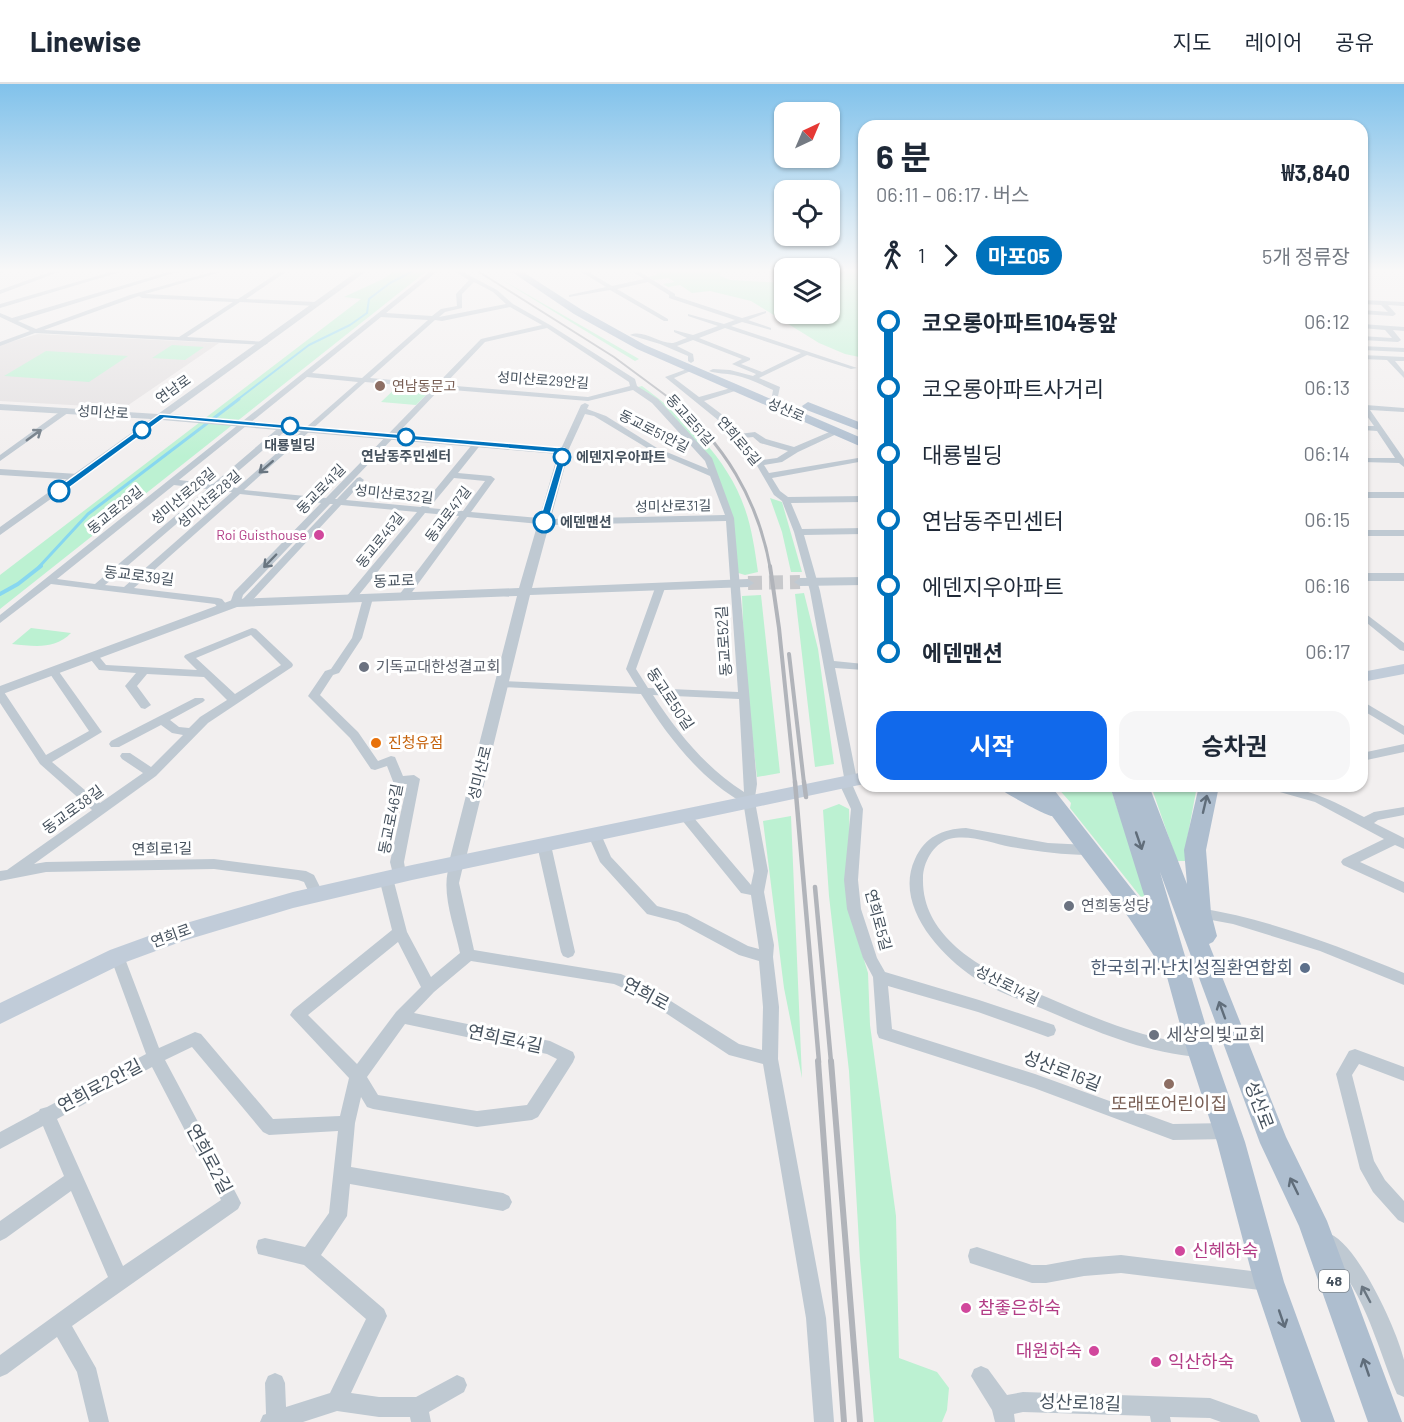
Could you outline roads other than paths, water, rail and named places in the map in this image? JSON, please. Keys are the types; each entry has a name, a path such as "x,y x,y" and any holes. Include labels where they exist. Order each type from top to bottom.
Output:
{"main road":[{"name":"성산로","path":"615,332 641,347 690,366 713,371 858,423"},
{"name":"성산로","path":"628,332 735,388 858,441"},
{"path":"1368,676 1404,669"},
{"path":"1368,688 1404,682"},
{"name":"연희로","path":"0,1014 82,971 225,917 316,893 457,862 595,835 683,814 749,804 853,780"},
{"path":"1020,792 1037,800 1069,824"},
{"path":"1045,792 1137,912 1191,970 1205,934 1200,913 1195,850 1208,792"},
{"name":"성산로","path":"1122,792 1148,869 1191,970 1312,1221 1385,1422"},
{"name":"성산로","path":"1141,792 1191,970 1200,1050 1227,1131 1269,1282 1318,1422"}],"street":[{"path":"0,344 35,332"},
{"path":"45,332 265,343"},
{"path":"180,339 190,332"},
{"name":"연남로","path":"0,532 279,332"},
{"name":"동교로29길","path":"0,620 358,332"},
{"name":"성미산로28길","path":"126,590 418,332"},
{"name":"동교로41길","path":"234,604 340,502 439,386 483,340 522,332"},
{"path":"396,436 449,387 490,342 528,332"},
{"name":"동교로51길","path":"558,332 632,381 634,387 655,401 709,460 730,518 742,584"},
{"path":"680,332 748,359 735,364 761,374"},
{"path":"670,346 706,332"},
{"path":"745,332 853,368"},
{"path":"1368,338 1398,340 1392,332"},
{"name":"성산로","path":"633,335 646,336 691,356 690,366"},
{"path":"1368,348 1404,350"},
{"path":"1382,349 1404,376"},
{"path":"753,379 807,353"},
{"path":"1368,357 1404,359"},
{"name":"연희로5길","path":"690,366 669,377 721,418 759,463 777,493 786,500 799,532 806,582 829,664 853,780 857,809 850,880 854,909 870,958 880,977 885,1033"},
{"name":"성산로","path":"713,371 727,370 753,379 777,389 775,394"},
{"name":"성미산로29안길","path":"305,375 588,399 634,387"},
{"path":"698,400 735,388"},
{"name":"성미산로","path":"457,862 524,593 564,451 588,399"},
{"path":"1368,406 1404,410"},
{"name":"성미산로","path":"0,407 246,422 564,451"},
{"path":"0,459 68,410"},
{"name":"동교로51안길","path":"584,411 594,412 651,448 714,474"},
{"path":"1368,414 1403,463"},
{"name":"성미산로26길","path":"97,587 286,426"},
{"path":"1368,428 1378,429"},
{"name":"성산로","path":"759,463 779,460 795,450 837,432"},
{"path":"737,437 755,434 763,441 795,450"},
{"name":"동교로41길","path":"234,604 238,594 328,501 396,436"},
{"name":"동교로45길","path":"350,599 478,443"},
{"name":"연희로5길","path":"767,476 858,460"},
{"path":"1368,460 1403,463"},
{"path":"0,472 78,477"},
{"name":"동교로47길","path":"403,597 491,479 451,475"},
{"name":"성미산로32길","path":"171,482 328,501 544,522"},
{"path":"1368,493 1404,495"},
{"path":"786,500 858,499"},
{"name":"성미산로31길","path":"544,522 730,518"},
{"path":"799,532 858,531"},
{"path":"1368,533 1404,532"},
{"path":"1368,577 1404,577"},
{"name":"동교로39길","path":"48,581 234,604"},
{"path":"806,582 858,581"},
{"name":"동교로","path":"0,693 234,604 742,584"},
{"name":"동교로52길","path":"742,584 742,696 751,784 749,804"},
{"name":"동교로50길","path":"660,588 631,669 672,734 729,790 749,804"},
{"name":"동교로46길","path":"368,598 357,638 335,671 329,673 314,696 354,735 375,766 391,760 398,781 414,779 393,876"},
{"path":"1368,619 1404,648"},
{"name":"동교로38길","path":"6,874 101,811 152,773 204,720 288,665 252,631 189,657 207,674"},
{"path":"93,656 103,668 207,674 234,700"},
{"path":"829,664 858,666"},
{"path":"144,670 131,686 145,705"},
{"path":"44,761 96,732 53,671"},
{"path":"502,684 644,691"},
{"name":"동교로52길","path":"644,691 742,696"},
{"path":"0,693 44,761 101,811"},
{"path":"116,744 199,700"},
{"path":"1368,709 1404,731"},
{"path":"161,720 176,730 192,732"},
{"path":"1368,756 1404,748"},
{"path":"126,756 152,773"},
{"path":"1294,792 1319,799 1400,842"},
{"path":"749,804 761,871 757,892 767,945 771,1007 770,1059 816,1318 824,1422"},
{"path":"1365,823 1374,816 1404,811"},
{"path":"683,814 746,889 757,892"},
{"name":"성산로14길","path":"1088,850 1056,849 963,832 942,836 931,843 920,862 916,878 927,922 937,936 969,966 1029,997 1111,1031 1175,1049 1200,1050"},
{"path":"595,835 605,858 652,910 682,918 744,951 766,957"},
{"path":"1400,842 1348,862 1404,888"},
{"path":"544,845 568,952"},
{"path":"309,1257 338,1216 347,1123 358,1076 401,1017 429,988 468,955 452,883 457,862"},
{"name":"연희로1길","path":"6,874 53,866 214,864 301,875 309,879 316,893"},
{"path":"393,876 400,932 429,988"},
{"path":"1200,913 1233,919 1324,947 1404,979"},
{"name":"연희로4길","path":"400,932 298,1015 358,1076 374,1102 477,1119 532,1112 567,1057 550,1048 401,1017"},
{"name":"연희로","path":"468,955 616,978 642,990 735,1050 770,1059"},
{"name":"연희로2길","path":"0,1367 119,1280 232,1203 155,1057 117,956"},
{"path":"880,977 1000,1012 1048,1030"},
{"name":"성산로16길","path":"885,1033 1035,1081 1173,1132 1227,1131"},
{"path":"155,1057 195,1039 269,1127 347,1123"},
{"path":"1404,1074 1355,1056 1344,1074 1366,1162 1379,1186 1404,1214"},
{"name":"연희로2안길","path":"0,1141 46,1114 155,1057"},
{"name":"연희로2안길","path":"46,1114 74,1179 94,1218 119,1280"},
{"path":"343,1174 503,1202"},
{"path":"0,1232 74,1179"},
{"path":"1312,1221 1355,1272 1375,1310 1403,1374"},
{"path":"265,1247 309,1257 377,1316 337,1401"},
{"path":"977,1256 1032,1274 1121,1264 1269,1282"},
{"path":"59,1323 86,1368 99,1422"},
{"name":"성산로18길","path":"981,1376 1004,1414 1023,1402 1160,1413 1210,1408 1250,1422"},
{"path":"275,1383 274,1421 337,1401 420,1414 457,1385"}],"waterway":[{"path":"237,400 309,345 335,332"},
{"path":"39,567 88,514 239,399"},
{"path":"0,594 18,584 41,566"}],"tunnel":[{"path":"748,583 800,582"}],"railway":[{"path":"575,332 614,357 672,400"},
{"path":"670,399 707,434 736,474 757,519 770,567"},
{"path":"770,566 779,628 795,783"},
{"path":"789,654 804,783"},
{"path":"795,782 819,1062"},
{"path":"804,782 806,797"},
{"path":"815,887 831,1062"},
{"path":"818,1061 844,1422"},
{"path":"831,1061 860,1422"}],"place":[{"name":"연남동문고","path":"380,386"},
{"name":"대룡빌딩","path":"290,426"},
{"name":"연남동주민센터","path":"406,437"},
{"name":"에덴지우아파트","path":"562,457"},
{"name":"에덴맨션","path":"544,522"},
{"name":"Roi Guisthouse","path":"319,535"},
{"name":"기독교대한성결교회","path":"364,667"},
{"name":"진청유점","path":"376,743"},
{"name":"연희동성당","path":"1069,906"},
{"name":"한국희귀·난치성질환연합회","path":"1305,968"},
{"name":"세상의빛교회","path":"1154,1035"},
{"name":"또래또어린이집","path":"1169,1084"},
{"name":"신혜하숙","path":"1180,1251"},
{"name":"참좋은하숙","path":"966,1308"},
{"name":"대원하숙","path":"1094,1351"},
{"name":"익산하숙","path":"1156,1362"}]}
